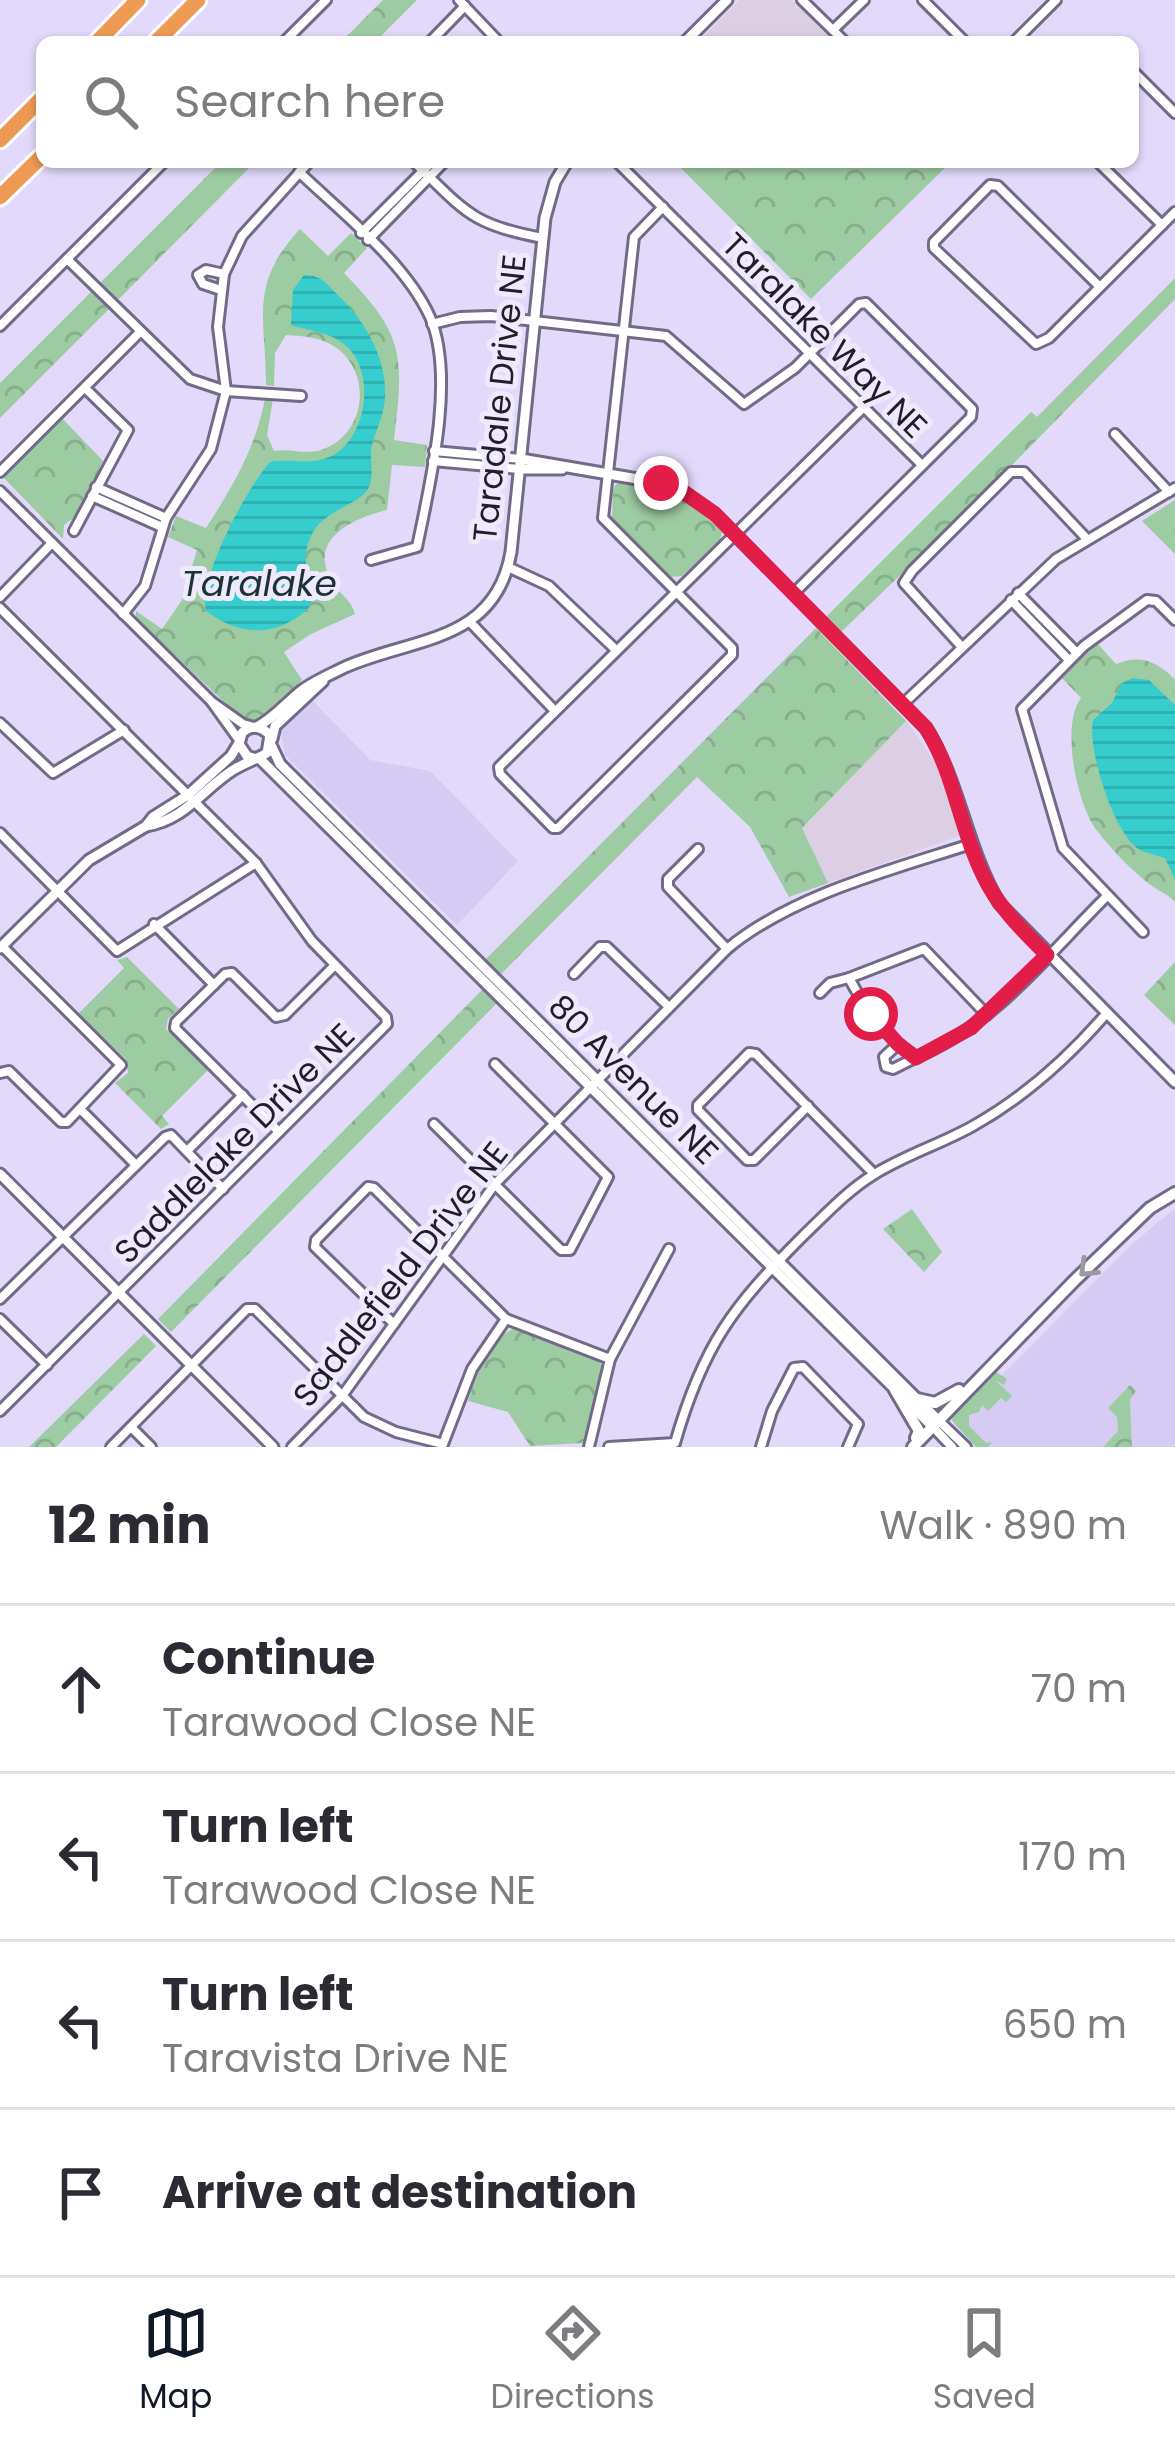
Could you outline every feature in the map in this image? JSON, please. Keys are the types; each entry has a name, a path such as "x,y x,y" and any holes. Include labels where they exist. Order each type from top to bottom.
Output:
{"highway":[{"path":"103,36 138,0"},
{"path":"162,36 198,0"},
{"path":"0,140 36,104"},
{"path":"0,197 36,162"}],"main road":[{"path":"913,1447 1150,1208 1175,1193"},
{"path":"917,1399 935,1403 973,1382"},
{"path":"895,1390 919,1431 913,1447"}],"street":[{"path":"290,36 326,0"},
{"path":"691,36 727,0"},
{"path":"802,0 839,36"},
{"path":"833,30 864,0"},
{"path":"926,1 959,36"},
{"path":"1019,36 1048,2"},
{"path":"435,36 462,3 493,36"},
{"path":"1139,77 1175,113"},
{"path":"0,326 158,168"},
{"path":"123,614 145,586 164,523 211,449 226,391 218,327 224,274 242,236 303,168"},
{"path":"420,168 486,225 543,238"},
{"path":"426,174 429,168"},
{"path":"365,236 435,168"},
{"name":"Taradale Drive NE","path":"470,622 508,567 543,238 549,199 564,168"},
{"name":"Taralake Way NE","path":"623,168 922,465 794,593"},
{"path":"1104,168 1162,225"},
{"path":"299,172 408,281 432,324 440,378 417,547 371,560"},
{"path":"1100,287 998,186 989,185 934,242 934,248 1036,344 1049,338 1100,287 1162,225 1175,212"},
{"path":"662,207 634,237 603,518 676,590 732,648 732,655 553,828 500,774 500,767 676,590 863,408"},
{"path":"67,260 190,379 226,391 301,396"},
{"path":"220,290 203,284 198,275 206,270 224,274"},
{"path":"432,324 476,316 671,337 744,404 809,353 859,304 866,303 972,409 971,417 922,465"},
{"path":"0,472 140,333"},
{"path":"74,531 128,430 85,388"},
{"path":"904,703 1014,596 1086,538 1172,490 1115,434"},
{"path":"433,456 520,464 545,472 609,473 661,483 715,514 926,728 944,756 982,874 999,903 1175,1082"},
{"path":"961,646 904,583 1011,472 1024,472 1086,538"},
{"path":"0,491 211,701 243,724 265,729 271,743"},
{"path":"94,492 164,523"},
{"path":"0,597 52,543"},
{"path":"508,567 530,574 556,592 616,650"},
{"path":"1014,596 1073,656"},
{"path":"1143,932 1074,863 1054,830 1022,709 1073,656 1147,600 1156,601 1175,620"},
{"name":"Saddlelake Drive NE","path":"0,608 256,863 334,966 386,1017 387,1024 0,1411"},
{"path":"192,799 231,757 246,729 311,684 387,651 439,639 470,622 555,711"},
{"path":"0,1073 9,1071 67,1122 121,1065 1,947 89,860 257,758 271,743 275,727 327,677"},
{"path":"211,701 247,756 257,758"},
{"path":"0,723 53,773 124,730"},
{"name":"80 Avenue NE","path":"271,743 280,764 594,1084 917,1399 952,1447"},
{"name":"80 Avenue NE","path":"257,758 594,1084"},
{"path":"0,833 117,951 256,863"},
{"name":"Saddlefield Drive NE","path":"292,1447 342,1396 495,1184 727,949 764,920 812,899 971,844"},
{"path":"698,850 668,879 668,887 727,949"},
{"path":"898,1044 884,1057 886,1067 893,1069 943,1046 987,1015 1106,896"},
{"path":"154,924 214,985"},
{"path":"574,974 600,947 607,947 669,1007"},
{"path":"820,993 830,983 924,949 987,1015"},
{"path":"279,1132 176,1028 176,1022 225,974 232,973 276,1017 285,1015 334,966"},
{"path":"849,978 871,1014 916,1058"},
{"path":"609,1447 675,1443 688,1396 709,1351 729,1316 775,1264 842,1198 874,1174 970,1128 1037,1085 1106,1014"},
{"path":"808,1106 754,1160 747,1160 698,1110 749,1053 756,1054 808,1106 874,1174"},
{"path":"434,1124 561,1250 570,1250 608,1177 495,1064"},
{"path":"187,1151 243,1095"},
{"path":"80,1109 136,1165"},
{"path":"0,1299 165,1137 171,1136 223,1189"},
{"path":"0,1174 273,1447"},
{"path":"394,1324 315,1247 316,1240 368,1187 506,1319 610,1359"},
{"path":"589,1447 610,1359 669,1250"},
{"name":"80 Avenue NE","path":"775,1264 895,1390 966,1447"},
{"path":"111,1447 247,1309 255,1309 364,1417 396,1432 442,1444 472,1369 506,1319"},
{"path":"0,1318 46,1365"},
{"path":"761,1447 772,1411 794,1368 802,1367 858,1424 848,1447"},
{"path":"131,1427 151,1447"}],"shaded area":[{"path":"739,0 792,0 828,36 704,36"},
{"path":"312,700 370,760 430,771 518,861 457,925 285,755 281,731"},
{"path":"906,721 938,766 959,836 828,883 802,828"},
{"path":"1175,1208 1175,1447 1132,1447 1130,1399 1117,1417 1118,1432 1103,1447 976,1447 953,1424 1130,1246"}],"green space":[{"path":"383,0 417,0 381,36 347,36"},
{"path":"215,168 249,168 118,300 100,283"},
{"path":"681,168 945,168 811,299"},
{"path":"300,229 328,256 351,233 367,248 344,273 389,331 399,367 394,440 427,445 425,467 392,465 387,510 348,525 329,543 326,568 355,614 284,652 302,680 262,721 244,721 136,618 136,611 162,629 182,600 197,550 168,537 176,516 206,528 242,466 265,399 273,399 267,435 274,451 321,450 348,431 356,417 360,401 354,370 345,356 321,340 286,335 275,353 274,386 266,385 266,285"},
{"path":"1175,278 1175,299 841,632 826,617 1031,412 1037,417"},
{"path":"92,291 109,309 0,418 0,383"},
{"path":"62,418 103,461 79,514 64,525 63,539 4,478"},
{"path":"618,482 648,485 675,496 722,532 720,540 682,576 670,577 612,518 613,489"},
{"path":"1175,500 1175,554 1142,521"},
{"path":"816,628 906,721 802,828 828,883 789,897 750,827 697,777 501,974 486,959"},
{"path":"1097,643 1116,664 1148,661 1175,679 1175,902 1138,874 1104,839 1090,820 1078,786 1072,727 1081,698 1062,678"},
{"path":"127,957 179,1009 168,1019 166,1029 208,1070 162,1116 169,1124 161,1129 115,1083 128,1073 126,1059 78,1014 124,968 117,960"},
{"path":"1175,962 1175,1025 1144,995"},
{"path":"484,988 498,1002 171,1332 158,1319"},
{"path":"912,1209 942,1252 924,1272 883,1229"},
{"path":"513,1329 599,1361 603,1368 584,1443 530,1446 508,1412 468,1401 490,1350"},
{"path":"144,1334 156,1346 56,1447 29,1447"},
{"path":"995,1371 1007,1379 1004,1385 995,1380 1012,1396 1006,1402 1001,1398 988,1411 982,1405 979,1412 969,1415 969,1426 986,1443 992,1442 976,1447 949,1417"},
{"path":"1130,1385 1136,1391 1130,1399 1132,1447 1103,1447 1118,1431 1117,1417 1108,1408"}],"water":[{"name":"Taralake","path":"304,275 325,282 361,322 382,367 385,399 371,450 369,487 319,524 308,544 310,606 280,626 247,630 206,611 209,578 238,512 270,462 319,460 335,454 355,432 364,401 361,369 344,344 291,325 293,290"},
{"path":"1133,678 1149,680 1175,705 1175,879 1165,858 1137,848 1128,839 1104,788 1094,750 1093,720 1112,703 1122,683"}],"route":[{"path":"661,483 715,514 926,728 944,756 982,874 999,903 1047,955 971,1028 916,1058 871,1014"}]}
